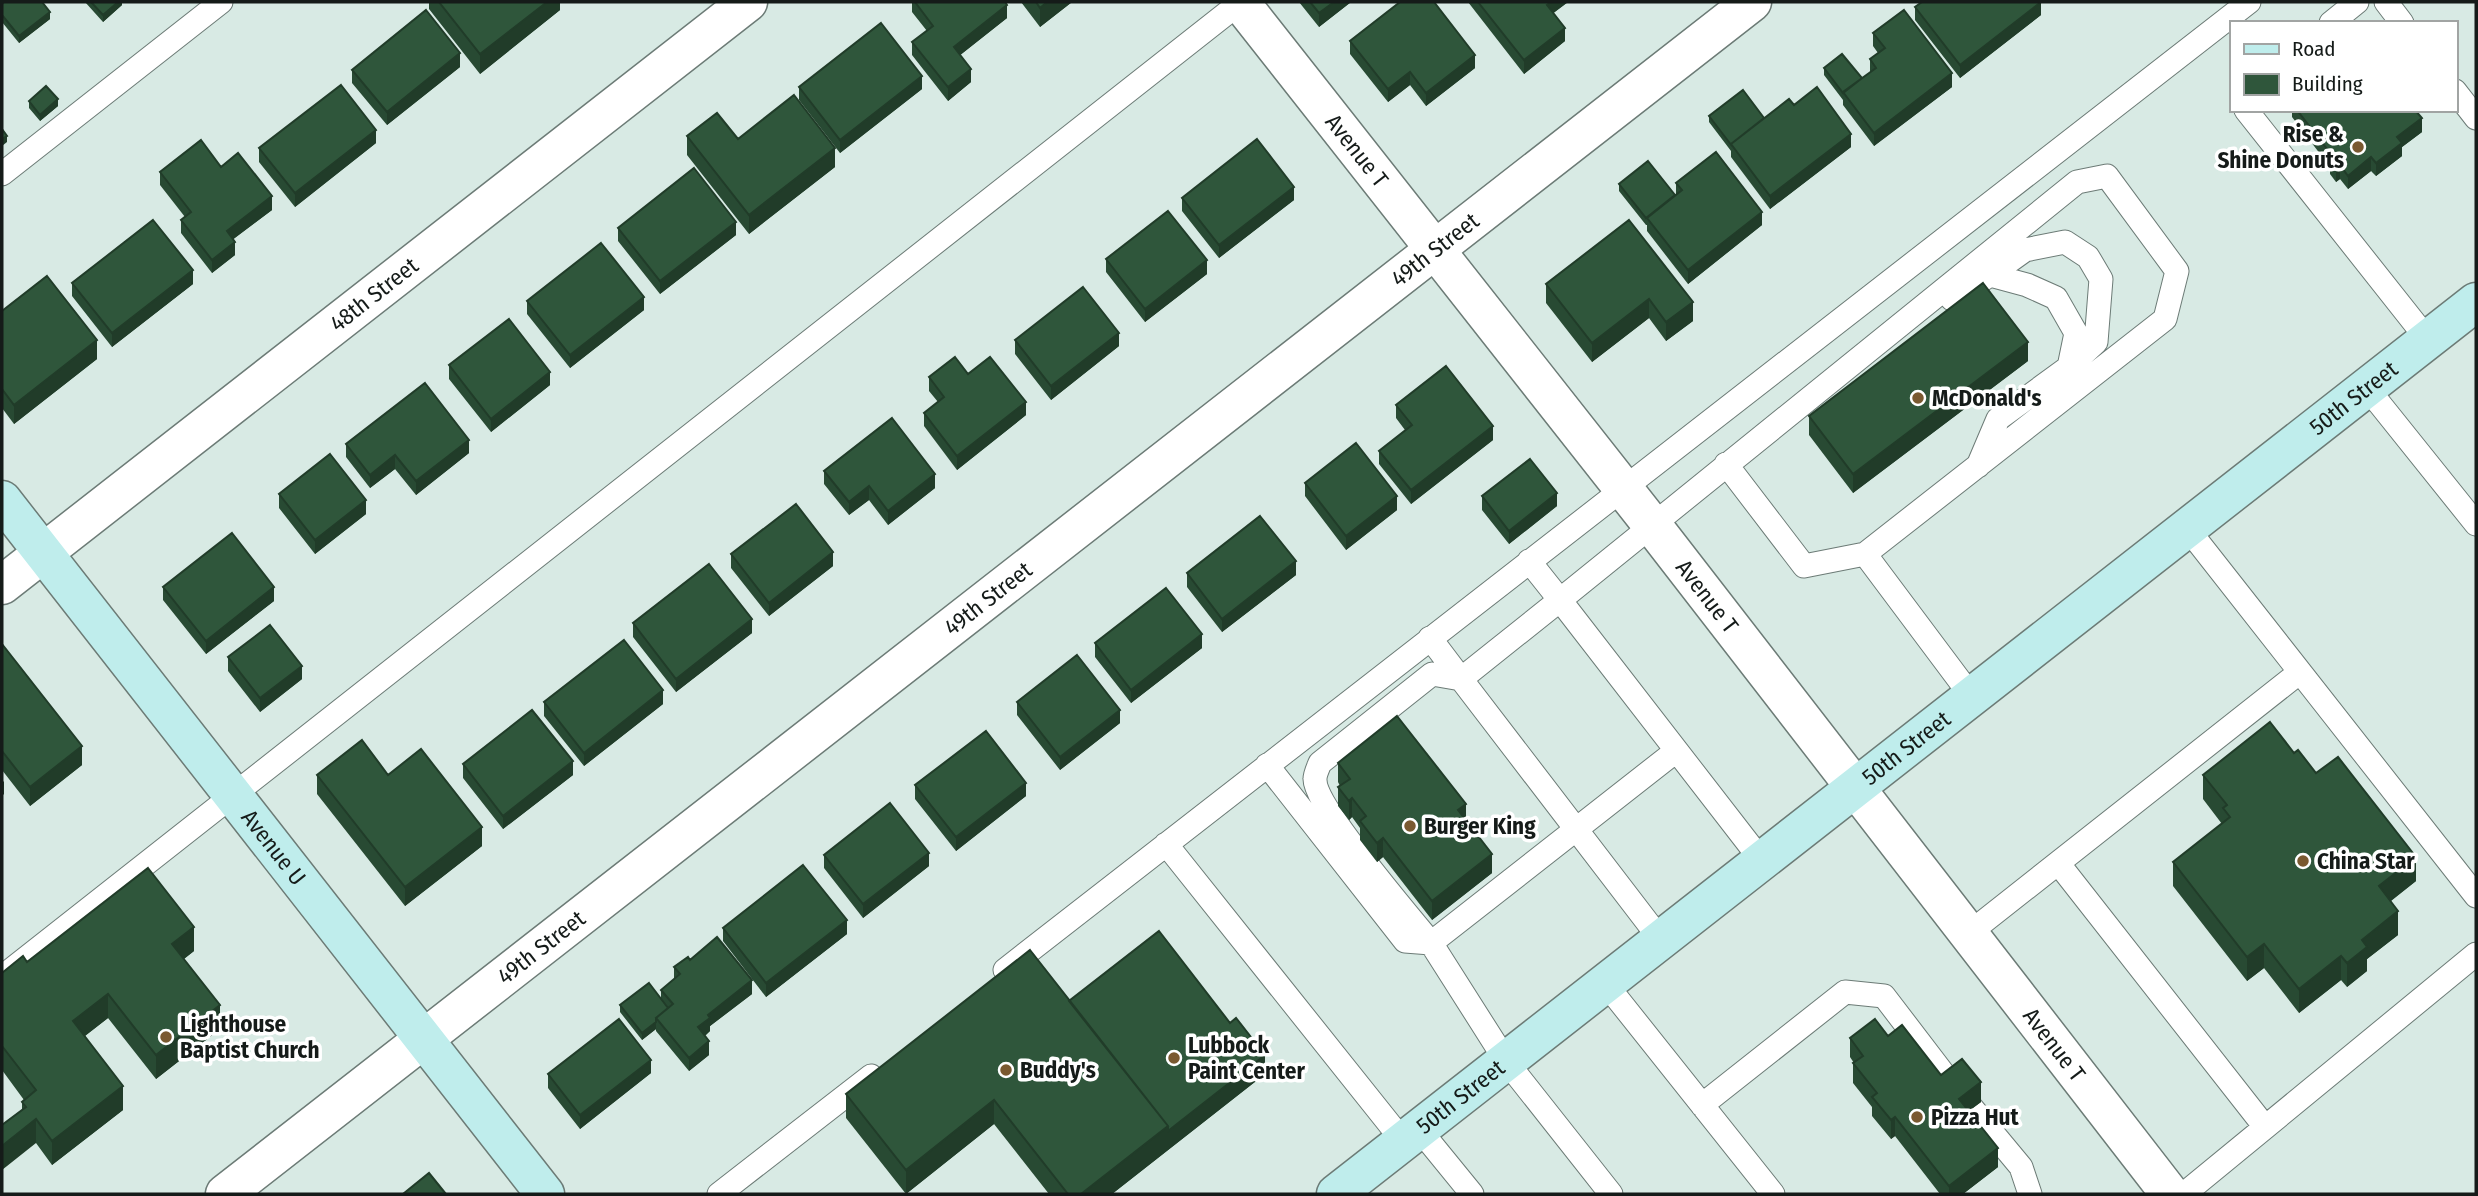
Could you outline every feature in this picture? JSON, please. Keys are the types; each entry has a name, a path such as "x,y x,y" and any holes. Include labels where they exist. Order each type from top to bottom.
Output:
{"main road":[{"name":"50th Street","path":"1336,1194 2476,304"},
{"name":"Avenue U","path":"2,500 545,1194"}],"street":[{"name":"48th Street","path":"2,585 748,2"},
{"name":"Avenue T","path":"1241,2 1652,525 2170,1194"},
{"name":"49th Street","path":"225,1194 1752,2"}],"lane":[{"path":"2,174 221,2"},
{"path":"2,976 1241,2"},
{"path":"992,981 2249,2"},
{"path":"2333,21 2357,2"},
{"path":"2386,2 2400,21"},
{"path":"2457,94 2476,118"},
{"path":"2248,112 2428,340"},
{"path":"1611,1194 1506,1061 1432,943 1335,822 1321,799 1315,780 1320,763 1432,674 1461,679 1726,464 2077,183 2107,176 2177,271 2165,319 1865,554 1804,566 1726,464"},
{"path":"1788,416 1826,402 1954,298 2025,250 2065,242 2088,257 2101,279 2096,342 2069,367 1998,419 1976,468"},
{"path":"1990,275 2027,285 2056,298 2076,333 2069,367"},
{"path":"2367,388 2476,524"},
{"path":"2187,528 2476,896"},
{"path":"1865,554 1972,697"},
{"path":"1529,561 1762,861"},
{"path":"1430,638 1661,940"},
{"path":"1968,934 2300,672"},
{"path":"1267,765 1405,941 1432,943 1676,751"},
{"path":"1166,844 1411,1135 1472,1194"},
{"path":"2058,863 2265,1127"},
{"path":"2184,1194 2476,954"},
{"path":"1605,984 1773,1194"},
{"path":"1702,1105 1845,992 1884,996 1952,1085"},
{"path":"719,1194 883,1066"},
{"path":"1972,1108 2021,1167 2030,1194"}],"building":[{"path":"4,2 42,2 50,12 19,36 2,15"},
{"path":"91,2 118,2 103,15"},
{"path":"439,2 547,2 480,54"},
{"path":"915,2 1005,2 1007,5 954,47 971,69 948,87 912,42 933,26"},
{"path":"1036,2 1047,2 1040,8"},
{"path":"1310,2 1334,2 1319,13"},
{"path":"1400,2 1434,2 1475,55 1426,93 1410,72 1388,89 1350,41"},
{"path":"1478,2 1551,2 1547,5 1565,28 1524,60"},
{"path":"1922,2 2041,2 1960,65 1915,7"},
{"path":"426,10 460,53 387,112 352,70"},
{"path":"1904,10 1952,73 1874,133 1843,92 1876,68 1870,59 1885,48 1873,33"},
{"path":"881,23 922,76 840,140 799,87"},
{"path":"1842,54 1862,78 1843,93 1824,68"},
{"path":"341,85 376,130 295,193 259,148"},
{"path":"46,86 58,99 40,115 29,101"},
{"path":"1817,87 1851,134 1770,196 1731,144 1789,99 1794,105"},
{"path":"1743,90 1764,118 1731,144 1732,146 1709,116"},
{"path":"794,95 835,148 749,215 687,136 717,113 738,139"},
{"name":"Rise & Shine Donuts","path":"2299,112 2417,112 2422,118 2397,137 2402,143 2376,163 2371,157 2348,176 2340,165 2336,168 2330,161 2334,158"},
{"path":"1257,139 1294,187 1219,245 1182,198"},
{"path":"201,140 221,167 238,153 272,196 227,231 235,242 212,260 181,220 191,212 160,172"},
{"path":"1716,152 1762,212 1688,270 1647,218 1682,190 1676,183"},
{"path":"1648,161 1675,195 1646,218 1619,184"},
{"path":"694,168 736,222 660,281 618,228"},
{"path":"1168,211 1207,260 1145,309 1106,259"},
{"path":"153,220 193,270 112,333 72,283"},
{"path":"1629,220 1693,302 1666,322 1649,299 1592,343 1546,284"},
{"path":"601,243 644,297 570,355 527,301"},
{"path":"47,276 97,340 14,405 2,389 2,311"},
{"name":"McDonald's","path":"1983,283 2028,342 1853,474 1809,416"},
{"path":"1083,287 1119,333 1051,386 1015,340"},
{"path":"509,319 550,372 491,419 449,365"},
{"path":"955,357 968,374 990,357 1026,402 957,456 924,413 944,397 929,377"},
{"path":"1446,366 1493,426 1411,490 1379,451 1412,425 1396,405"},
{"path":"425,383 469,440 416,481 395,455 370,475 346,444"},
{"path":"892,418 935,474 888,511 869,486 849,502 824,471"},
{"path":"1356,443 1397,496 1346,536 1305,483"},
{"path":"330,454 366,500 315,540 279,494"},
{"path":"1530,459 1557,493 1509,531 1482,496"},
{"path":"796,504 833,552 769,603 731,554"},
{"path":"1260,516 1296,561 1222,619 1187,573"},
{"path":"232,533 274,587 206,641 163,587"},
{"path":"709,564 752,619 676,679 633,623"},
{"path":"1166,588 1202,634 1131,690 1095,643"},
{"path":"270,625 302,666 260,698 228,657"},
{"path":"624,640 663,690 584,753 544,702"},
{"path":"2,644 82,746 30,787 2,751"},
{"path":"1077,655 1120,710 1060,757 1017,702"},
{"path":"532,710 573,761 503,816 463,764"},
{"name":"Burger King","path":"1397,716 1466,804 1458,810 1492,854 1432,901 1383,838 1377,843 1360,821 1366,816 1352,798 1349,801 1338,787 1350,779 1338,763"},
{"name":"China Star","path":"2270,722 2294,753 2298,750 2316,773 2338,757 2416,857 2379,886 2398,911 2362,940 2367,947 2347,963 2341,956 2299,989 2264,944 2247,957 2173,862 2230,817 2223,808 2227,805 2203,775"},
{"path":"986,731 1026,783 956,837 915,785"},
{"path":"362,740 388,775 421,749 482,827 405,887 317,775"},
{"path":"890,803 929,853 863,904 824,855"},
{"path":"803,865 847,920 766,983 723,928"},
{"name":"Lighthouse Baptist Church","path":"148,868 194,927 172,944 220,1005 156,1055 108,994 73,1021 123,1086 52,1141 36,1119 2,1146 2,1125 26,1107 22,1102 36,1090 2,1046 2,973 23,956 27,962"},
{"name":"Lubbock Paint Center","path":"1159,931 1230,1023 1236,1018 1265,1055 1168,1131 1168,1126 1069,1001"},
{"path":"717,937 752,980 708,1015 710,1018 698,1027 709,1041 689,1058 656,1018 673,1004 661,990 680,974 674,967 688,957 690,960"},
{"name":"Buddy's","path":"1030,950 1168,1126 1081,1194 1068,1194 994,1100 906,1170 846,1094"},
{"path":"649,983 668,1008 642,1033 620,1005"},
{"path":"619,1019 651,1060 580,1115 548,1074"},
{"name":"Pizza Hut","path":"1875,1019 1888,1036 1902,1025 1941,1075 1962,1059 1981,1082 1959,1099 1998,1148 1949,1186 1895,1117 1891,1120 1872,1097 1877,1093 1853,1063 1863,1056 1850,1038"},
{"path":"429,1173 446,1194 403,1194"}],"place":[{"name":"Rise & Shine Donuts","path":"2358,147"},
{"name":"McDonald's","path":"1918,398"},
{"name":"Burger King","path":"1410,826"},
{"name":"China Star","path":"2303,861"},
{"name":"Lighthouse Baptist Church","path":"166,1037"},
{"name":"Lubbock Paint Center","path":"1174,1058"},
{"name":"Buddy's","path":"1006,1070"},
{"name":"Pizza Hut","path":"1917,1117"}]}
